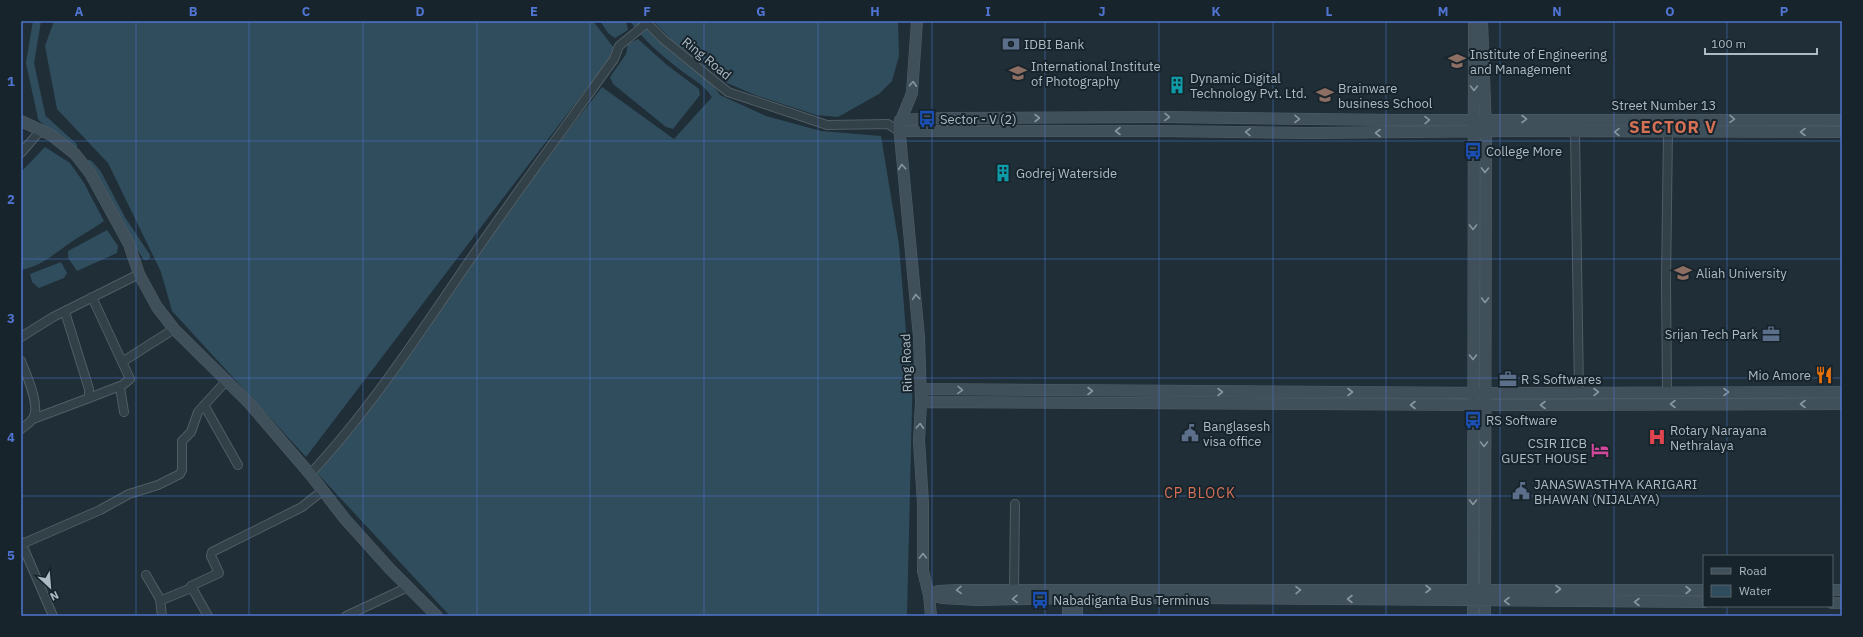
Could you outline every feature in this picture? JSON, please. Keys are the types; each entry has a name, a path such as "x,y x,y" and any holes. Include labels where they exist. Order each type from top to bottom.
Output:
{"street":[{"name":"Ring Road","path":"917,21 912,93 899,126 919,337 922,390 919,441 923,503 923,571 930,608"},
{"path":"1474,21 1479,120 1486,131 1485,616"},
{"path":"1473,616 1473,132 1479,120 1482,21"},
{"name":"Ring Road","path":"645,23 686,59 728,92 827,125 888,124 899,126"},
{"path":"310,474 327,456 408,351 462,272 614,59 619,46 645,23"},
{"name":"Street Number 13","path":"899,126 943,118 1141,117 1479,120 1842,120"},
{"path":"1141,117 1141,131"},
{"path":"1649,119 1649,132"},
{"path":"23,126 51,135 69,148 90,173 129,244 146,291 174,329 227,380 310,474 322,491 390,569 437,616"},
{"name":"Street Number 13","path":"899,126 1309,133 1486,131 1842,132"},
{"path":"21,153 40,131"},
{"path":"1575,131 1579,392"},
{"path":"1667,392 1666,282 1668,132"},
{"path":"1472,259 1485,258"},
{"path":"21,337 92,297 139,274"},
{"path":"21,429 33,419 120,386 130,379 92,297"},
{"path":"65,312 89,390 89,398"},
{"path":"122,362 174,329"},
{"path":"21,361 32,391 36,410 33,419"},
{"path":"53,616 21,543 100,510 129,494 158,485 180,474 182,470 182,441 191,432 196,414 227,380"},
{"path":"120,386 124,412"},
{"path":"922,390 1485,393 1842,392"},
{"path":"1008,391 1010,403"},
{"path":"1071,391 1071,404"},
{"path":"1690,404 1692,392"},
{"path":"922,402 1473,405 1842,404"},
{"path":"204,405 238,465"},
{"path":"160,599 166,600 219,573 211,556 212,552 302,507 322,491"},
{"path":"1014,590 1015,504"},
{"path":"146,575 160,599 162,616"},
{"path":"346,616 408,587"},
{"path":"191,588 208,616"},
{"path":"930,608 942,598 978,600 1073,594 1372,594 1473,589 1703,590"},
{"path":"930,608 938,591 1014,590 1073,594"},
{"path":"1068,616 1073,594"},
{"path":"1073,594 1077,616"},
{"path":"1372,594 1473,601 1703,602"}],"water":[{"path":"54,21 593,21 614,48 609,59 306,457 172,311 161,272 108,163 57,109 45,46"},
{"path":"600,21 626,21 628,30 615,38 608,33"},
{"path":"653,21 898,21 899,56 892,81 879,94 838,117 816,115 755,95 727,83 672,40"},
{"path":"638,39 667,65 699,89 700,95 673,129 666,127 613,84 610,77 626,54 628,44"},
{"path":"602,87 674,139 712,97 720,95 766,116 821,131 881,136 899,245 907,344 913,365 907,616 450,616 317,473 385,385 553,150"},
{"path":"45,147 70,163 84,183 104,221 46,260 21,270 21,172"},
{"path":"107,230 118,246 117,253 77,271 68,258 68,251"},
{"path":"61,262 67,273 64,278 39,288 32,282 30,274"}],"waterway":[{"path":"37,21 30,63 42,118 73,146"},
{"path":"635,21 659,47 707,85 716,96"},
{"path":"89,164 97,173 122,220 146,256"}],"place":[{"name":"IDBI Bank","path":"1011,44"},
{"name":"Institute of Engineering and Management","path":"1457,61"},
{"name":"International Institute of Photography","path":"1018,73"},
{"name":"Dynamic Digital Technology Pvt. Ltd.","path":"1177,85"},
{"name":"Brainware business School","path":"1325,95"},
{"name":"Sector - V (2)","path":"927,119"},
{"name":"College More","path":"1473,151"},
{"name":"Godrej Waterside","path":"1003,173"},
{"name":"Aliah University","path":"1683,273"},
{"name":"Srijan Tech Park","path":"1771,334"},
{"name":"Mio Amore","path":"1824,375"},
{"name":"R S Softwares","path":"1508,379"},
{"name":"RS Software","path":"1473,420"},
{"name":"Banglasesh visa office","path":"1190,433"},
{"name":"Rotary Narayana Nethralaya","path":"1657,437"},
{"name":"CSIR IICB GUEST HOUSE","path":"1600,450"},
{"name":"JANASWASTHYA KARIGARI BHAWAN (NIJALAYA)","path":"1521,491"},
{"name":"Nabadiganta Bus Terminus","path":"1040,600"}],"district":[{"name":"SECTOR V","path":"1673,127"},
{"name":"CP BLOCK","path":"1200,493"}]}
